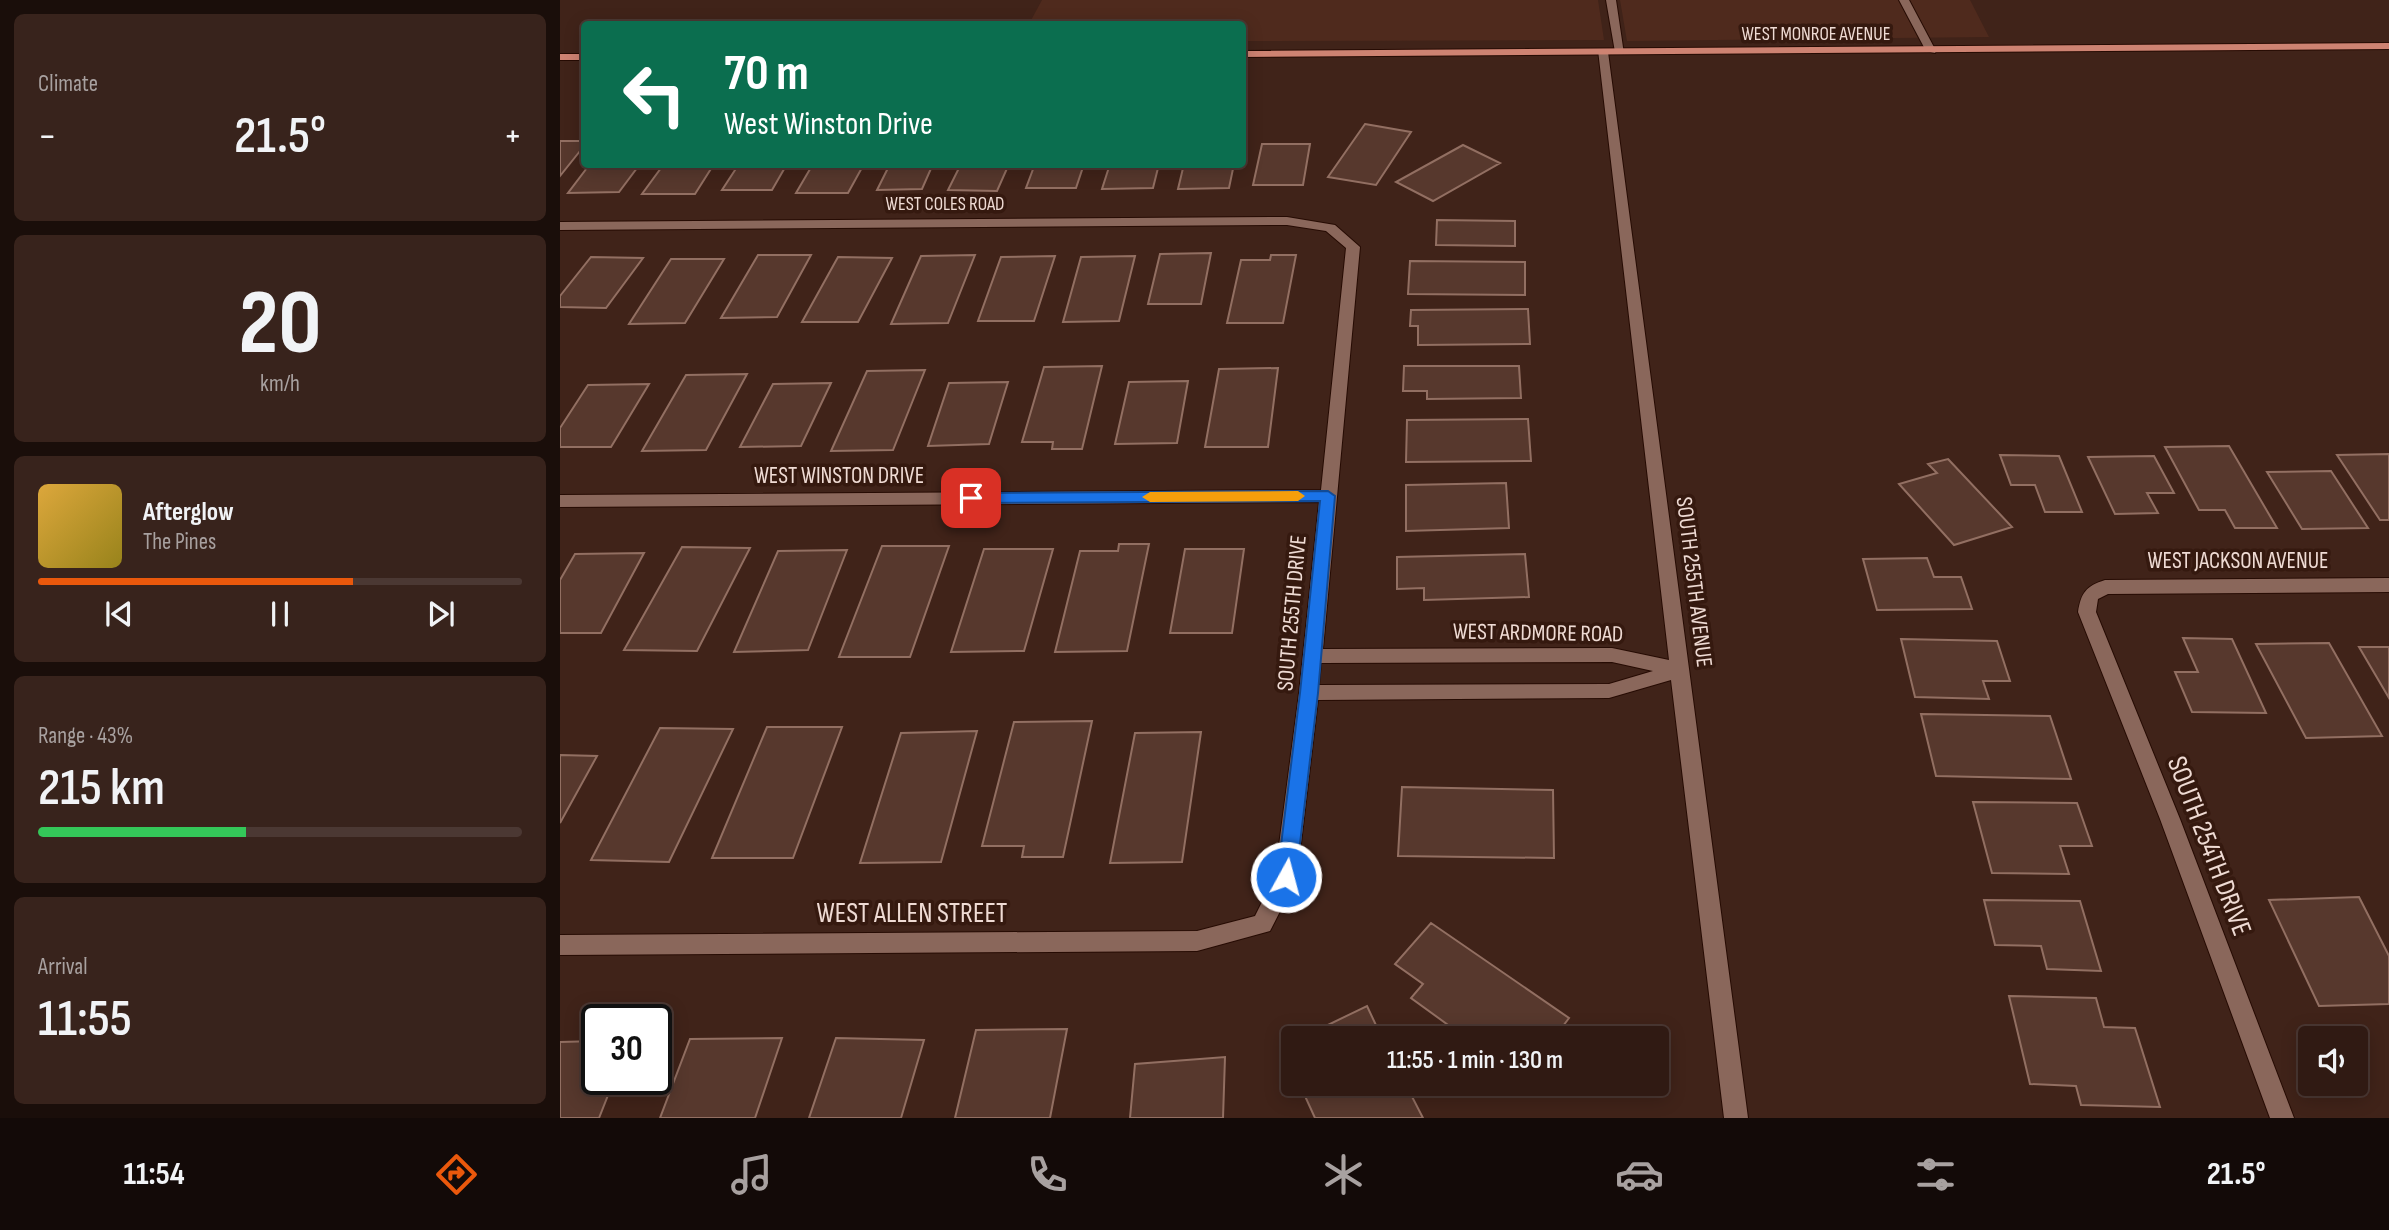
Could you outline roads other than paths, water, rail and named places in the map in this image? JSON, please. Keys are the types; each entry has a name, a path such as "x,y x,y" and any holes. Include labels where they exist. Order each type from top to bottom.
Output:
{"main road":[{"name":"WEST MONROE AVENUE","path":"1246,54 2389,46"},
{"path":"560,57 581,57"}],"street":[{"name":"SOUTH 255TH AVENUE","path":"1611,52 1681,670 1736,1118"},
{"name":"WEST COLES ROAD","path":"560,226 1287,221 1330,228"},
{"name":"SOUTH 255TH DRIVE","path":"1262,924 1286,877 1309,693 1353,247 1330,228"},
{"name":"WEST WINSTON DRIVE","path":"560,501 1328,496"},
{"name":"WEST JACKSON AVENUE","path":"2090,595 2105,587 2389,584"},
{"name":"SOUTH 254TH DRIVE","path":"2090,595 2087,612 2170,819 2282,1118"},
{"name":"WEST ARDMORE ROAD","path":"1312,656 1612,655 1681,670"},
{"path":"1309,693 1609,691 1681,670"},
{"name":"WEST ALLEN STREET","path":"560,945 1197,941 1262,924"}],"lane":[{"path":"1611,0 1611,52"},
{"path":"1905,0 1931,51"}]}
